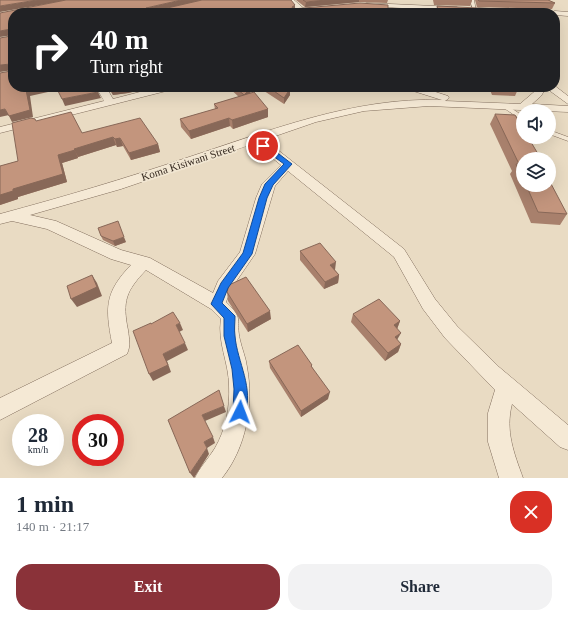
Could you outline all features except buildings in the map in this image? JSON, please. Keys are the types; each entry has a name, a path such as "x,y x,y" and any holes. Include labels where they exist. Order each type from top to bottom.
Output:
{"street":[{"path":"290,0 299,8"},
{"path":"359,5 429,8"},
{"path":"104,92 110,103"},
{"path":"0,130 152,92"},
{"path":"425,92 440,97 477,104"},
{"path":"526,104 539,92"},
{"path":"556,92 568,101"},
{"name":"Koma Kisiwani Street","path":"6,218 116,186 313,120 364,108 429,103 516,106"},
{"name":"Koma Kisiwani Street","path":"556,108 568,109"},
{"path":"251,141 270,150 399,253 429,304 451,332 506,387 568,439"},
{"path":"217,304 224,286 247,254 263,198 269,184 288,164"},
{"path":"6,218 50,226 80,237 117,256 144,262 168,274 217,304 230,316 229,336 238,369 241,389 240,412 236,432 216,469 207,478"},
{"path":"0,409 120,348 121,344 115,307 118,294 122,285 144,262"},
{"path":"506,387 499,413 500,442 511,478"}],"lane":[{"path":"503,105 516,114"},
{"path":"556,135 568,139"}],"route":[{"path":"240,412 241,389 238,369 229,336 230,316 217,304 224,286 247,254 263,198 269,184 288,164 263,146"}]}
